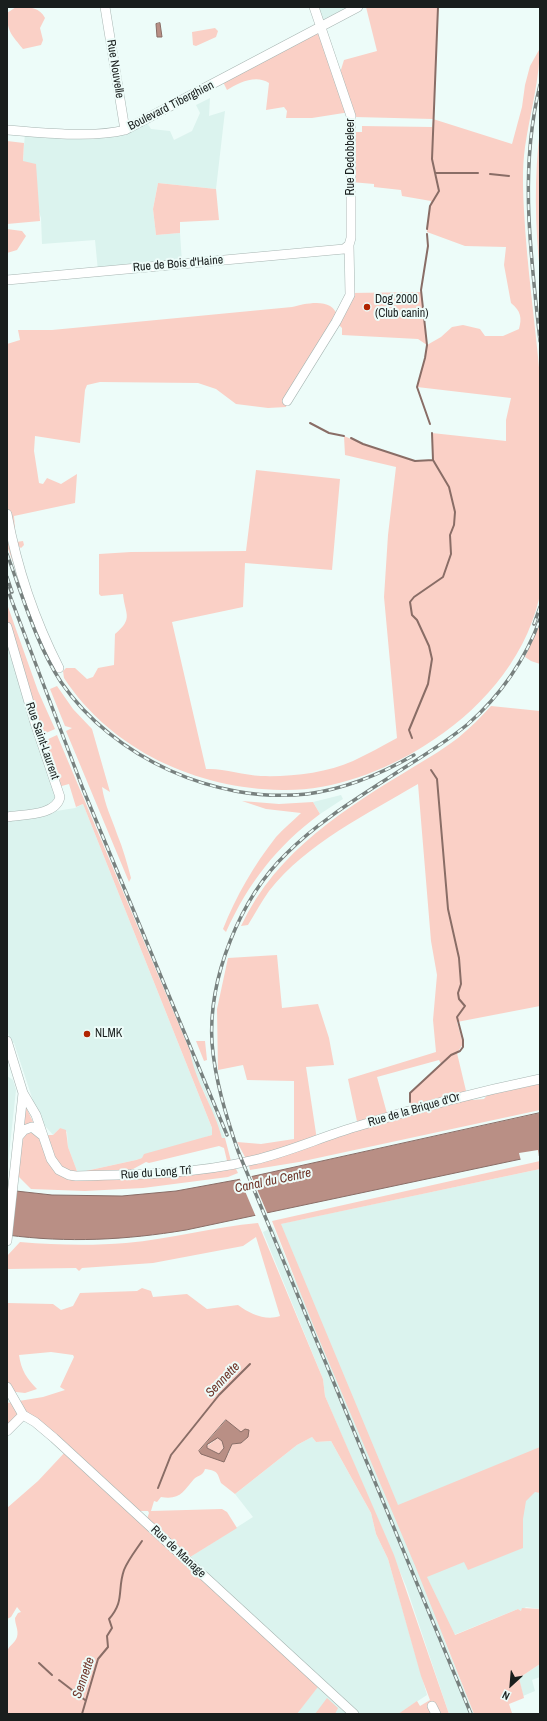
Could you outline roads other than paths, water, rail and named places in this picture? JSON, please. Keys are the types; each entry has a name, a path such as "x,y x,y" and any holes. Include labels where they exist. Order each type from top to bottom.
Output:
{"street":[{"name":"Rue Nouvelle","path":"105,7 125,130"},
{"name":"Rue Dedobbeleer","path":"287,401 348,299 350,293 351,273 349,244 351,116 314,7"},
{"name":"Boulevard Tiberghien","path":"7,130 61,133 109,133 125,130 358,7"},
{"name":"Rue de Bois d'Haine","path":"7,280 344,249 349,244"},
{"path":"7,514 13,546 32,610 42,635 59,668"},
{"name":"Rue Saint-Laurent","path":"7,627 35,723 60,797 57,805 50,809 7,817"},
{"path":"7,1041 12,1066 23,1093 7,1241"},
{"name":"Rue de la Brique d'Or","path":"291,1149 355,1127 467,1095 540,1079"},
{"name":"Rue du Long Trî","path":"23,1093 36,1115 55,1165 64,1173 76,1176 120,1176 214,1168 255,1160 291,1149"},
{"path":"18,1137 24,1130 32,1127 43,1135"},
{"name":"Rue de Manage","path":"7,1387 23,1415 35,1422 54,1438 354,1714"},
{"path":"7,1431 23,1415"}],"water":[{"path":"160,23 162,37 157,37 156,24"},
{"name":"Canal du Centre","path":"540,1113 540,1155 186,1230 119,1238 75,1240 7,1235 7,1190 52,1195 122,1196 176,1191 236,1180"},
{"path":"226,1420 241,1432 245,1429 249,1430 248,1437 241,1443 232,1444 224,1462 201,1454 199,1451","holes":["218,1438 222,1441 224,1448 219,1454 207,1448 207,1445"]}],"waterway":[{"path":"427,229 430,206 439,191 432,159 438,7"},
{"path":"436,173 478,173"},
{"path":"490,174 509,176"},
{"path":"427,234 428,246 421,290 427,345 417,387 430,424"},
{"path":"310,423 329,433 344,436"},
{"path":"412,738 409,730 428,684 432,659 429,646 417,620 412,615 410,602 414,597 443,577 451,554 450,535 454,525 455,512 449,487 433,460 432,433"},
{"path":"351,438 363,444 415,461 433,460"},
{"path":"410,1102 410,1093 451,1055 460,1051 463,1047 463,1040 457,1017 465,1006 459,999 458,993 461,984 459,958 448,909 437,779 431,770"},
{"name":"Sennette","path":"158,1488 171,1455 219,1395 250,1364"},
{"name":"Sennette","path":"82,1714 98,1659 108,1647 107,1636 112,1628 109,1619 114,1613 119,1601 124,1570 142,1541"},
{"path":"39,1663 52,1675"},
{"path":"59,1680 85,1700"}],"railway":[{"path":"540,85 534,117 528,181 533,277 540,341"},
{"path":"7,554 37,636 61,682 83,709 109,733 138,753 169,770 203,783 237,791 272,795 307,794 321,792 362,780 414,755"},
{"path":"7,577 12,592"},
{"path":"7,588 83,789 227,1135"},
{"path":"534,624 540,607"},
{"path":"471,1714 238,1151 218,1084 213,1057 212,1018 215,992 230,940 255,893 270,871 287,853 324,821 441,744 480,713 501,689 520,662 540,619"}],"place":[{"name":"Dog 2000 (Club canin)","path":"367,307"},
{"name":"NLMK","path":"87,1034"}]}
